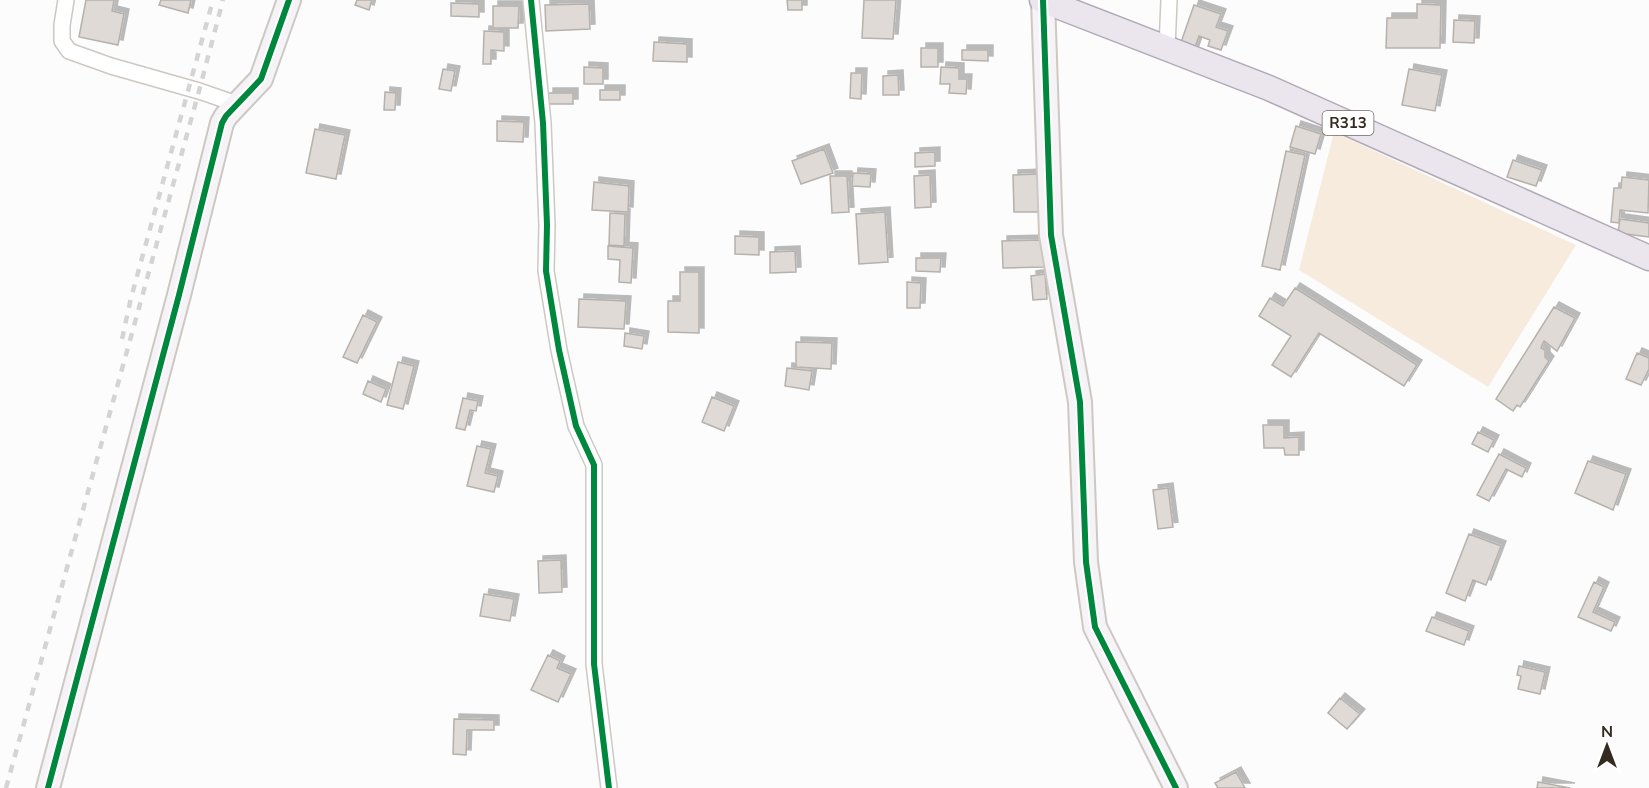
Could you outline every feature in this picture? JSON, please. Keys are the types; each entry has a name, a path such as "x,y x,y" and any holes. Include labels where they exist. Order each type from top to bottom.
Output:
{"main road":[{"name":"R313","path":"1042,0 1269,88 1649,258"}],"street":[{"path":"66,0 62,41 69,51 237,104"},
{"path":"48,788 179,295 222,123 265,72 289,0"},
{"path":"531,0 543,123 547,225 546,272 559,350 576,426 594,465 594,664 609,788"},
{"path":"1042,0 1051,235 1080,402 1086,562 1095,627 1176,788"},
{"path":"1167,48 1169,0"}],"shaded area":[{"path":"1334,132 1576,245 1488,387 1299,270"}],"building":[{"path":"86,0 114,0 112,11 124,14 118,45 79,37"},
{"path":"161,0 191,0 188,13 159,5"},
{"path":"357,0 372,0 369,10 355,5"},
{"path":"787,0 802,0 802,10 788,10"},
{"path":"864,0 896,0 893,39 862,38"},
{"path":"451,3 479,4 479,17 451,16"},
{"path":"589,4 590,29 546,31 545,5"},
{"path":"1417,4 1441,5 1440,48 1386,48 1387,18 1417,18"},
{"path":"1194,5 1221,14 1216,27 1228,31 1221,50 1208,46 1210,40 1199,36 1193,53 1179,48"},
{"path":"493,6 519,6 518,28 493,28"},
{"path":"1454,20 1475,21 1474,43 1453,42"},
{"path":"484,31 504,32 504,51 491,50 491,64 483,64"},
{"path":"654,42 687,44 687,62 653,61"},
{"path":"921,48 938,48 938,67 921,67"},
{"path":"962,50 988,50 988,61 962,60"},
{"path":"584,67 603,68 603,84 584,84"},
{"path":"941,67 959,68 959,79 967,79 966,94 949,93 950,84 940,84"},
{"path":"443,69 455,71 451,91 439,89"},
{"path":"1409,69 1442,75 1435,111 1402,105"},
{"path":"851,73 862,73 861,99 850,98"},
{"path":"898,75 899,95 883,95 883,76"},
{"path":"600,90 620,90 620,100 600,100"},
{"path":"385,92 396,93 395,110 384,110"},
{"path":"548,93 573,93 573,104 548,104"},
{"path":"497,121 524,122 523,142 497,141"},
{"path":"1296,126 1321,134 1315,154 1290,147"},
{"path":"315,129 345,135 336,179 306,173"},
{"path":"824,149 833,173 801,184 792,161"},
{"path":"1286,151 1305,155 1280,270 1262,266"},
{"path":"935,152 935,166 915,167 915,153"},
{"path":"1513,160 1542,170 1536,186 1507,177"},
{"path":"853,173 871,174 870,187 852,186"},
{"path":"1040,174 1041,212 1014,212 1013,175"},
{"path":"930,175 931,207 915,208 914,176"},
{"path":"830,176 847,176 849,212 832,213"},
{"path":"1622,177 1649,180 1648,213 1620,210 1619,223 1611,222 1614,188 1621,188"},
{"path":"594,182 629,186 628,212 592,210"},
{"path":"885,212 888,262 859,264 856,214"},
{"path":"610,213 625,214 624,246 609,245"},
{"path":"1620,219 1649,223 1649,237 1618,233"},
{"path":"735,236 759,237 759,255 735,254"},
{"path":"1043,240 1044,267 1003,268 1002,241"},
{"path":"608,246 633,248 631,283 619,282 620,260 608,259"},
{"path":"795,251 796,272 770,273 770,252"},
{"path":"916,258 941,258 940,272 916,271"},
{"path":"680,272 699,272 699,333 668,332 668,301 680,301"},
{"path":"1045,274 1047,299 1033,300 1031,276"},
{"path":"907,282 921,283 920,308 907,308"},
{"path":"1295,288 1417,365 1404,386 1319,333 1291,377 1272,365 1291,336 1259,316 1270,298 1283,306"},
{"path":"579,299 626,301 624,329 578,327"},
{"path":"1554,307 1575,318 1557,351 1544,341 1541,348 1545,350 1545,357 1549,361 1520,407 1517,405 1513,411 1496,399"},
{"path":"363,315 377,322 357,363 343,357"},
{"path":"625,333 644,336 642,349 624,346"},
{"path":"796,342 832,343 831,369 796,367"},
{"path":"1637,353 1649,358 1649,369 1641,385 1626,379"},
{"path":"398,362 414,366 403,409 387,405"},
{"path":"787,368 812,371 809,390 785,386"},
{"path":"368,381 386,389 381,402 363,394"},
{"path":"712,397 734,406 724,431 702,422"},
{"path":"463,398 478,401 476,411 470,410 465,430 456,428"},
{"path":"1263,425 1284,425 1284,438 1299,437 1299,455 1285,455 1284,448 1264,448"},
{"path":"1478,432 1494,440 1488,452 1472,444"},
{"path":"477,446 491,449 485,473 498,476 494,492 467,486"},
{"path":"1499,454 1526,468 1522,477 1506,469 1489,501 1477,495"},
{"path":"1588,461 1626,474 1613,510 1575,493"},
{"path":"1168,488 1173,527 1158,529 1153,490"},
{"path":"1469,534 1501,546 1486,585 1473,580 1465,601 1446,593"},
{"path":"561,560 562,592 539,593 538,561"},
{"path":"1594,582 1604,587 1593,612 1615,622 1611,631 1578,617"},
{"path":"484,594 514,599 510,621 480,616"},
{"path":"1432,617 1469,631 1464,645 1426,631"},
{"path":"548,655 560,661 557,668 571,674 558,702 531,690"},
{"path":"1519,666 1545,672 1540,694 1518,689 1521,676 1517,675"},
{"path":"1340,698 1360,714 1347,729 1328,713"},
{"path":"454,719 494,720 494,730 467,730 466,755 453,754"},
{"path":"1236,772 1245,788 1218,788 1215,783"},
{"path":"1538,782 1570,788 1537,788"}],"railway":[{"path":"122,339 131,298 213,0"},
{"path":"6,788 223,0"}],"cycle path":[{"path":"48,788 179,295 222,123 261,79 289,0"},
{"path":"531,0 543,123 547,225 546,271 559,350 576,426 594,465 594,664 609,788"},
{"path":"1043,0 1051,235 1080,402 1086,562 1095,627 1176,788"}]}
